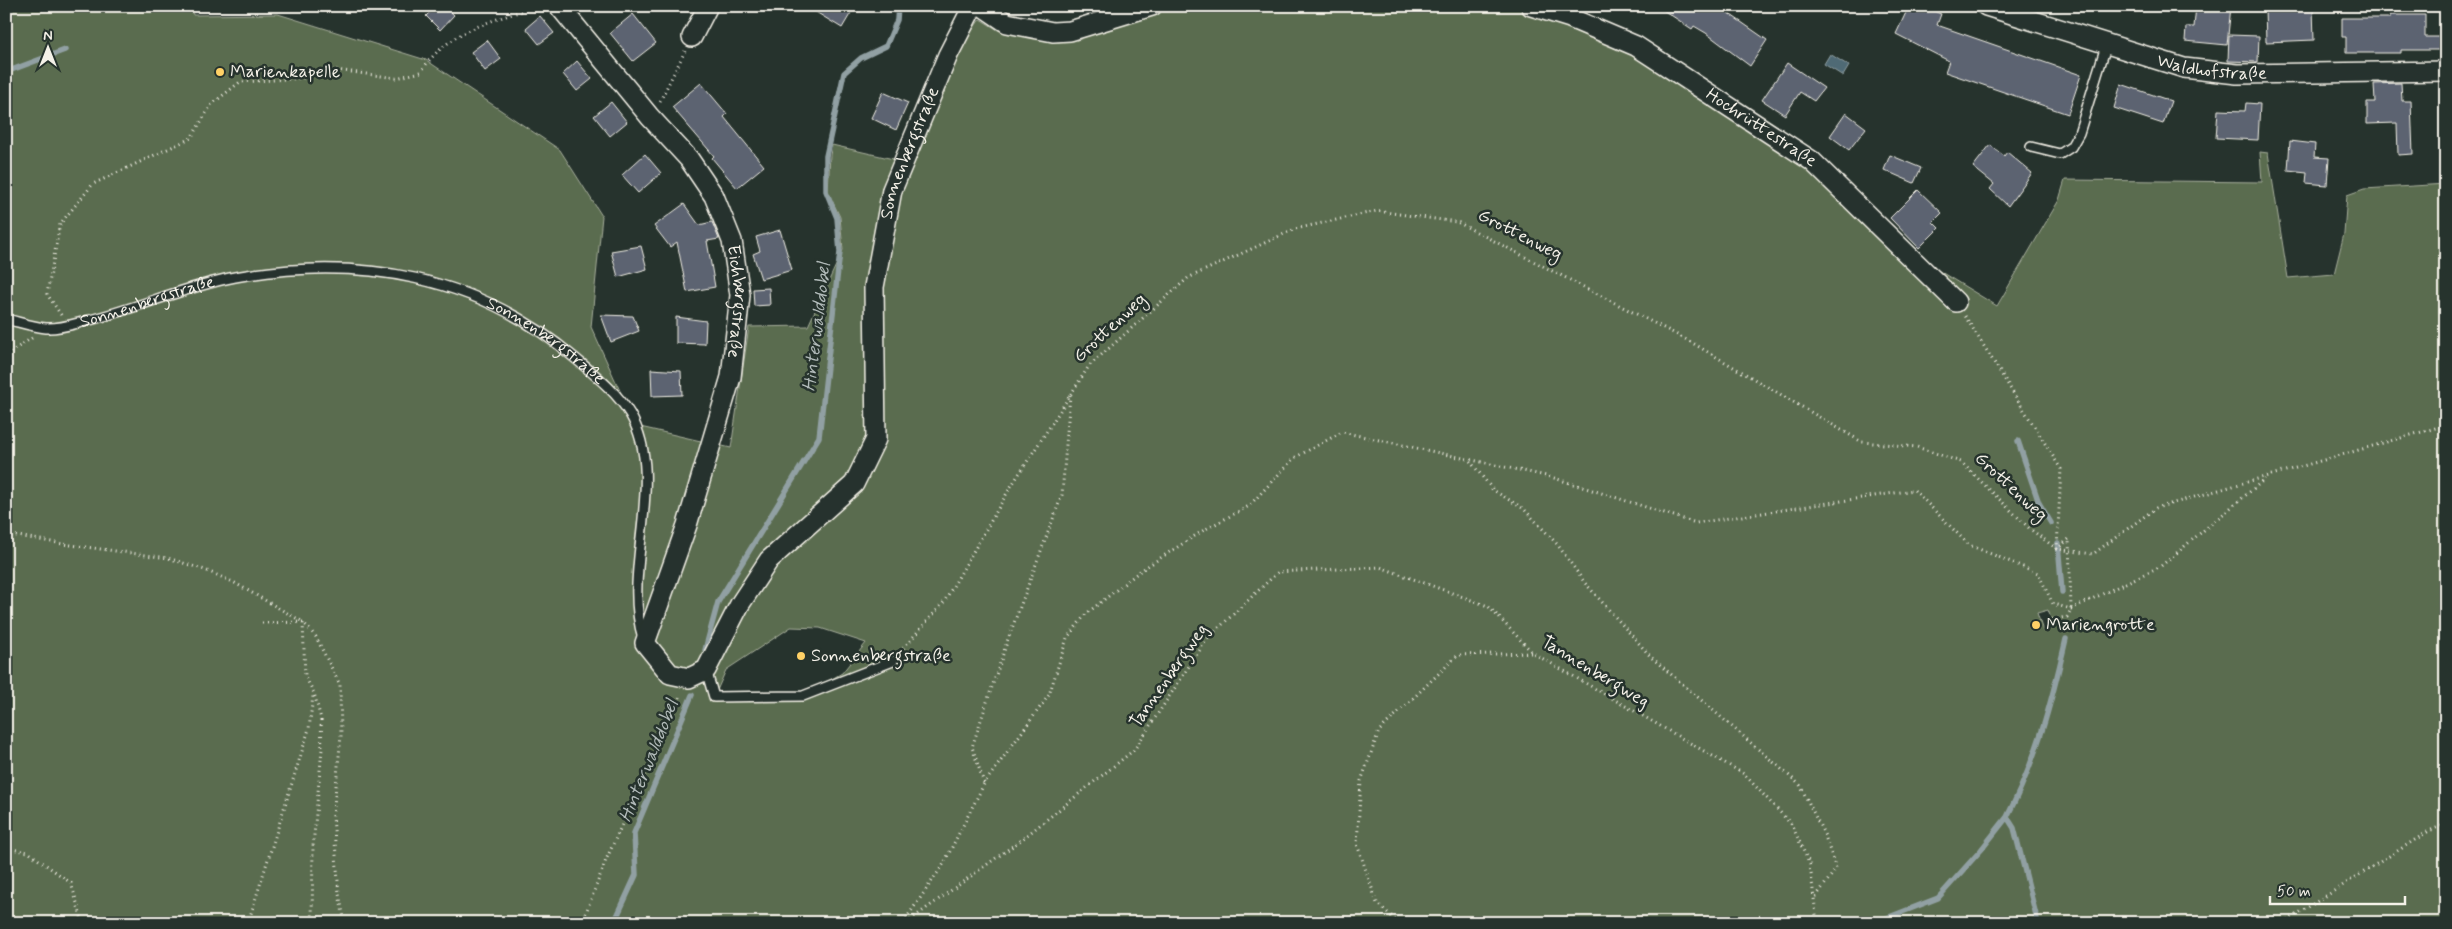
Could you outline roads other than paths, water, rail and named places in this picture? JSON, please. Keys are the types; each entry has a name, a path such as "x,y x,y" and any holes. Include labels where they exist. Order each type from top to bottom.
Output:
{"street":[{"name":"Eichbergstraße","path":"558,6 650,117 689,159 714,196 732,241 740,295 731,377 687,525 645,643"},
{"path":"692,37 708,6"},
{"name":"Sonnenbergstraße","path":"645,643 670,674 689,678 706,670 740,604 768,560 854,484 876,439 874,287 892,190 948,55 973,6"},
{"path":"982,6 1007,23 1053,32 1070,31 1152,6"},
{"name":"Hochrüttestraße","path":"1532,6 1570,18 1636,46 1812,161 1956,302"},
{"name":"Waldhofstraße","path":"1986,6 2106,46 2184,68 2238,74 2446,71"}],"lane":[{"path":"2031,146 2060,154 2071,147 2080,133 2106,46"},
{"name":"Sonnenbergstraße","path":"6,319 47,328 108,316 234,277 317,267 412,276 460,290 506,310 552,338 605,384 630,414 643,452 644,499 637,619 645,643"},
{"path":"706,670 714,698 803,696 893,660"}],"water":[{"path":"1830,54 1849,66 1843,76 1824,64"}],"waterway":[{"name":"Hinterwalddobel","path":"705,650 718,602 819,437 840,252 837,218 826,191 826,156 844,73 861,58 886,46 897,20 898,6"},
{"path":"6,72 65,50"},
{"path":"2018,441 2039,503 2051,523"},
{"path":"2058,543 2062,592"},
{"path":"2038,923 2014,828 2007,817 2035,752 2055,686 2066,639"},
{"name":"Hinterwalddobel","path":"614,923 636,875 634,833 692,695"},
{"path":"1879,921 1938,898 1981,850 2007,817"}],"place":[{"name":"Marienkapelle","path":"220,72"},
{"name":"Mariengrotte","path":"2036,625"},
{"name":"Sonnenbergstraße","path":"801,656"}]}
